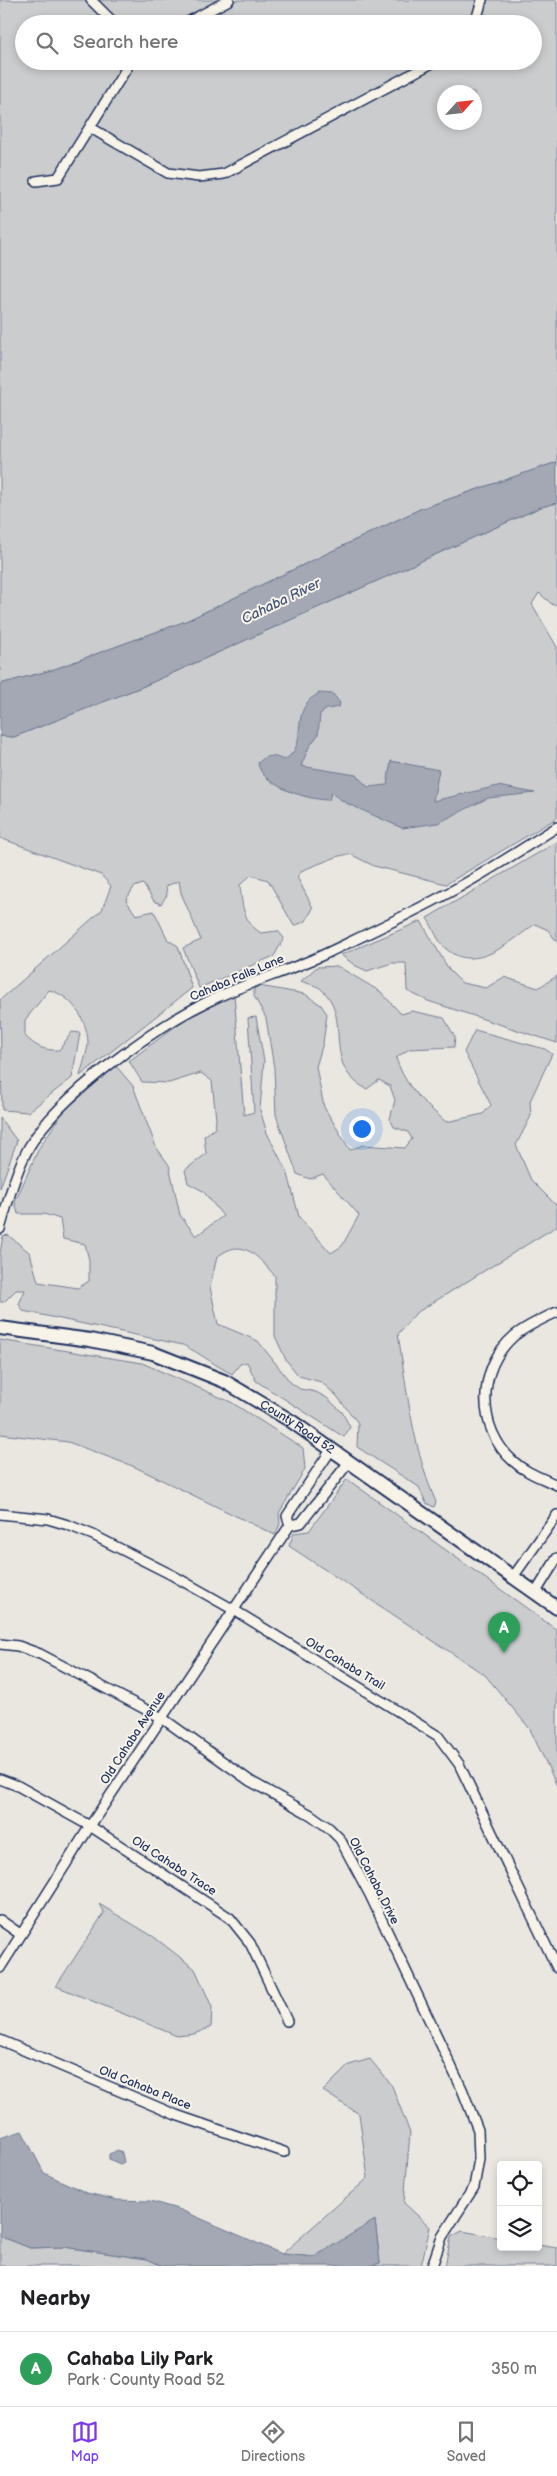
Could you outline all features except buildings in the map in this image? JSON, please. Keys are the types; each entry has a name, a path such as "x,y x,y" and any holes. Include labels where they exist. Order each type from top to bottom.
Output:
{"main road":[{"name":"County Road 52","path":"0,1328 125,1346 176,1360 224,1382 292,1421 557,1608"}],"street":[{"path":"91,0 106,15"},
{"path":"201,15 229,0"},
{"path":"478,15 482,0"},
{"path":"36,181 58,178 126,70"},
{"path":"91,128 168,173 199,177 224,174 419,70"},
{"name":"Cahaba Falls Lane","path":"0,1229 19,1168 29,1146 43,1127 62,1106 129,1051 162,1027 209,1001 324,955 448,893 557,827"},
{"path":"557,1312 522,1330 505,1345 493,1363 485,1395 490,1428 500,1447 523,1469 557,1485"},
{"name":"Old Cahaba Avenue","path":"290,1525 287,1516 332,1450"},
{"name":"Old Cahaba Avenue","path":"0,1968 90,1826 290,1525 300,1523 349,1462"},
{"name":"Old Cahaba Trail","path":"0,1514 48,1519 84,1532 172,1575 234,1610 438,1736 463,1772 557,1968"},
{"path":"514,1577 557,1515"},
{"path":"536,1592 557,1558"},
{"name":"Old Cahaba Drive","path":"0,1644 18,1646 40,1654 162,1718 250,1781 311,1815 329,1828 349,1854 462,2089 478,2130 479,2159 474,2187 442,2237 432,2266"},
{"name":"Old Cahaba Trace","path":"0,1779 18,1786 90,1826 173,1883 230,1918 250,1943 287,2021"},
{"path":"0,1920 20,1934"},
{"name":"Old Cahaba Place","path":"0,2040 176,2115 284,2152"}],"shaded area":[{"path":"0,0 557,0 557,462 420,509 186,621 52,670 0,684"},
{"path":"557,503 557,604 553,605 539,593 532,604 557,647 557,818 446,884 374,866 350,854 339,856 303,870 297,877 313,908 306,921 294,926 268,880 251,875 240,885 244,912 250,924 261,933 278,931 284,938 274,956 199,988 183,948 201,940 181,893 179,881 166,886 167,895 161,904 154,901 143,884 134,887 126,900 136,915 154,911 168,940 178,946 192,988 80,1076 88,1046 85,1025 71,1003 64,997 49,990 25,1020 25,1036 32,1043 40,1047 49,1050 59,1050 72,1032 80,1033 72,1078 28,1112 2,1110 0,1000 102,910 111,886 101,875 0,838 0,736 14,737 144,686 541,507"},
{"path":"557,842 557,942 548,930 535,924 504,946 480,957 468,958 456,955 442,945 427,918"},
{"path":"421,921 449,970 462,983 486,988 504,977 538,988 557,976 557,1043 428,1001 407,991 406,963 392,963 367,971 356,966 341,955"},
{"path":"337,966 381,992 401,1014 412,1011 444,1018 455,1037 454,1047 409,1049 396,1058 405,1078 416,1094 446,1122 483,1114 491,1105 464,1052 475,1030 545,1049 552,1054 530,1101 531,1116 516,1145 531,1180 557,1206 557,1226 416,1313 398,1334 416,1441 436,1502 434,1507 426,1503 419,1487 357,1447 358,1423 336,1395 321,1382 299,1376 286,1360 275,1336 275,1276 249,1251 234,1248 217,1257 210,1287 218,1324 258,1341 291,1383 300,1389 316,1392 327,1398 342,1412 350,1427 344,1437 256,1381 247,1362 240,1364 232,1374 183,1345 23,1311 19,1304 25,1290 16,1290 4,1302 0,1302 0,1253 3,1236 8,1235 30,1253 38,1282 78,1288 89,1281 89,1260 85,1244 63,1239 60,1219 44,1214 18,1214 15,1202 39,1148 63,1112 116,1066 133,1086 156,1147 169,1165 180,1215 196,1236 223,1216 203,1191 188,1183 185,1170 206,1154 204,1136 215,1128 216,1119 212,1081 201,1073 169,1083 142,1082 129,1061 184,1020 234,994 244,1115 254,1112 248,1018 256,1017 264,1061 260,1110 267,1133 288,1174 299,1217 331,1253 342,1246 359,1215 323,1174 310,1179 297,1174 276,1115 274,1068 266,1018 254,996 254,988 259,986 305,994 321,1005 327,1014 323,1043 316,1067 324,1107 350,1150 363,1145 405,1148 412,1139 408,1132 394,1127 390,1119 395,1100 390,1086 379,1080 367,1089 353,1079 344,1068 340,1055 336,1014 331,1001 320,988 301,981 317,967"},
{"path":"0,1118 17,1141 0,1188"},
{"path":"0,1340 142,1363 231,1402 303,1448 305,1469 279,1513 280,1524 275,1535 135,1467 68,1442 0,1434"},
{"path":"347,1479 557,1630 557,1786 530,1729 485,1675 289,1546 294,1533 309,1531"},
{"path":"99,1904 154,1937 195,1969 212,2007 211,2027 194,2034 177,2036 56,1986 104,1913"},
{"path":"370,2059 392,2086 410,2133 404,2203 430,2227 421,2266 369,2266 380,2263 375,2221 314,2257 282,2254 368,2178 359,2114 323,2091 349,2065"},
{"path":"462,2231 497,2237 497,2251 542,2251 542,2246 557,2248 557,2266 445,2266 451,2237"},
{"path":"0,2236 30,2248 64,2247 147,2259 163,2266 0,2266"}],"water":[{"name":"Cahaba River","path":"557,462 557,503 541,507 144,686 14,737 0,736 0,684 52,670 186,621 420,509"},
{"path":"319,693 333,694 340,703 339,707 327,709 320,714 318,735 309,747 301,766 356,775 368,787 387,785 391,761 439,770 433,801 498,786 535,793 488,798 438,823 402,828 346,803 331,793 329,800 320,799 298,794 276,785 261,771 258,763 267,757 273,756 284,760 291,755 298,741 303,710 309,700"},
{"path":"22,2131 44,2173 87,2193 117,2200 150,2201 181,2210 282,2254 314,2257 375,2220 380,2263 369,2266 163,2266 147,2259 64,2247 30,2248 0,2236 0,2138"},
{"path":"117,2151 122,2153 124,2162 120,2164 109,2159 109,2154"}],"place":[{"name":"Cahaba Lily Park","path":"504,1653"}]}
